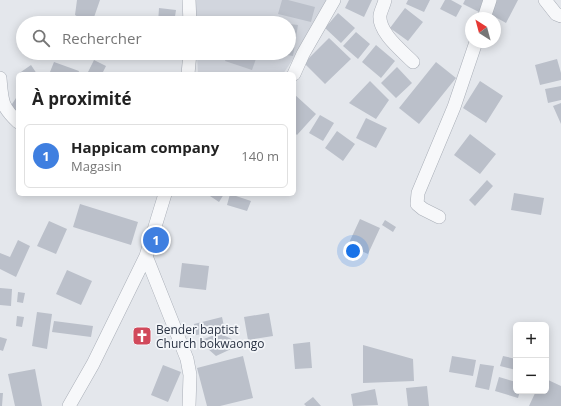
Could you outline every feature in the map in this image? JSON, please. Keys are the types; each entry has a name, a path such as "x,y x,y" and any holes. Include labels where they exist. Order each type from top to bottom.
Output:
{"street":[{"path":"189,0 190,16"},
{"path":"295,72 303,54 334,0"},
{"path":"385,0 380,15 380,26 386,35 413,62"},
{"path":"486,12 490,0"},
{"path":"545,0 556,14 561,16"},
{"path":"439,217 423,210 417,204 418,193 454,107 474,48"},
{"path":"188,72 189,60"},
{"path":"0,78 2,99 7,112 16,120"},
{"path":"69,406 93,364 146,256 163,196"},
{"path":"146,256 187,359 190,375 189,406"}],"shaded area":[{"path":"195,0 333,0 296,55 296,16 196,16"},
{"path":"197,60 292,60 284,72 198,72"}],"building":[{"path":"77,0 100,0 94,16 75,15"},
{"path":"282,0 288,0 315,7 311,22 296,18 296,16 278,14"},
{"path":"349,0 372,0 364,17 345,8"},
{"path":"408,0 430,0 424,12 406,4"},
{"path":"445,0 451,0 462,6 456,17 440,9"},
{"path":"465,0 484,0 479,12 463,4"},
{"path":"495,0 518,0 506,23 501,20 501,12 489,12"},
{"path":"159,8 176,10 175,16 158,16"},
{"path":"405,8 423,22 408,41 390,28"},
{"path":"338,13 355,28 341,43 325,28"},
{"path":"296,25 298,25 296,37"},
{"path":"356,32 370,44 358,59 343,46"},
{"path":"329,38 351,59 325,84 304,63"},
{"path":"376,45 395,61 381,78 362,62"},
{"path":"557,59 561,73 561,80 540,85 535,65"},
{"path":"94,60 106,66 103,72 88,72"},
{"path":"225,60 256,60 252,70"},
{"path":"54,62 79,71 79,72 50,72"},
{"path":"436,62 456,78 419,124 399,108"},
{"path":"31,65 36,72 21,72"},
{"path":"397,67 412,83 396,98 381,83"},
{"path":"370,81 389,100 376,119 349,103"},
{"path":"480,81 503,96 486,123 463,108"},
{"path":"561,86 561,100 548,103 545,89"},
{"path":"296,96 316,114 297,135 296,134"},
{"path":"16,98 16,115 8,110"},
{"path":"561,103 561,124 553,106"},
{"path":"320,115 334,123 323,141 309,133"},
{"path":"366,118 387,128 376,148 356,138"},
{"path":"337,131 355,144 343,161 325,148"},
{"path":"470,134 496,154 480,174 454,155"},
{"path":"487,180 493,186 475,206 469,200"},
{"path":"514,193 544,198 541,215 511,210"},
{"path":"210,196 223,196 219,202"},
{"path":"229,196 236,196 251,201 247,211 227,205"},
{"path":"80,204 138,222 131,245 73,227"},
{"path":"360,219 380,228 368,254 348,245"},
{"path":"385,220 396,227 393,232 382,225"},
{"path":"49,221 67,229 56,254 37,246"},
{"path":"18,240 30,246 16,277 0,269 0,253 10,257"},
{"path":"182,263 209,266 206,290 179,287"},
{"path":"67,270 92,281 81,305 56,294"},
{"path":"0,288 12,289 11,306 0,305"},
{"path":"18,292 25,293 23,303 17,302"},
{"path":"37,312 52,314 47,349 32,346"},
{"path":"269,313 273,336 248,340 244,317"},
{"path":"17,316 24,317 22,327 16,326"},
{"path":"222,317 225,331 196,335 194,324"},
{"path":"54,321 93,326 91,337 52,332"},
{"path":"219,333 242,344 216,356 199,341"},
{"path":"0,337 7,339 3,351 0,350"},
{"path":"310,342 312,368 295,369 293,344"},
{"path":"363,345 413,359 414,381 363,383"},
{"path":"243,356 253,398 220,406 207,406 197,368"},
{"path":"452,356 476,360 473,376 449,372"},
{"path":"503,356 513,358 513,369 500,366"},
{"path":"480,364 494,366 489,390 475,387"},
{"path":"163,365 181,372 168,402 151,395"},
{"path":"35,369 42,406 15,406 8,374"},
{"path":"499,377 513,381 513,394 519,394 518,398 495,391"},
{"path":"549,380 561,386 561,406 529,406 535,394 549,394"},
{"path":"427,386 429,406 408,406 406,388"},
{"path":"375,389 378,405 353,406 351,394"},
{"path":"0,393 3,393 2,406 0,406"},
{"path":"313,397 321,406 306,406 304,404"}],"place":[{"name":"Happicam company","path":"156,240"},
{"name":"Bender baptist Church bokwaongo","path":"142,336"}]}
